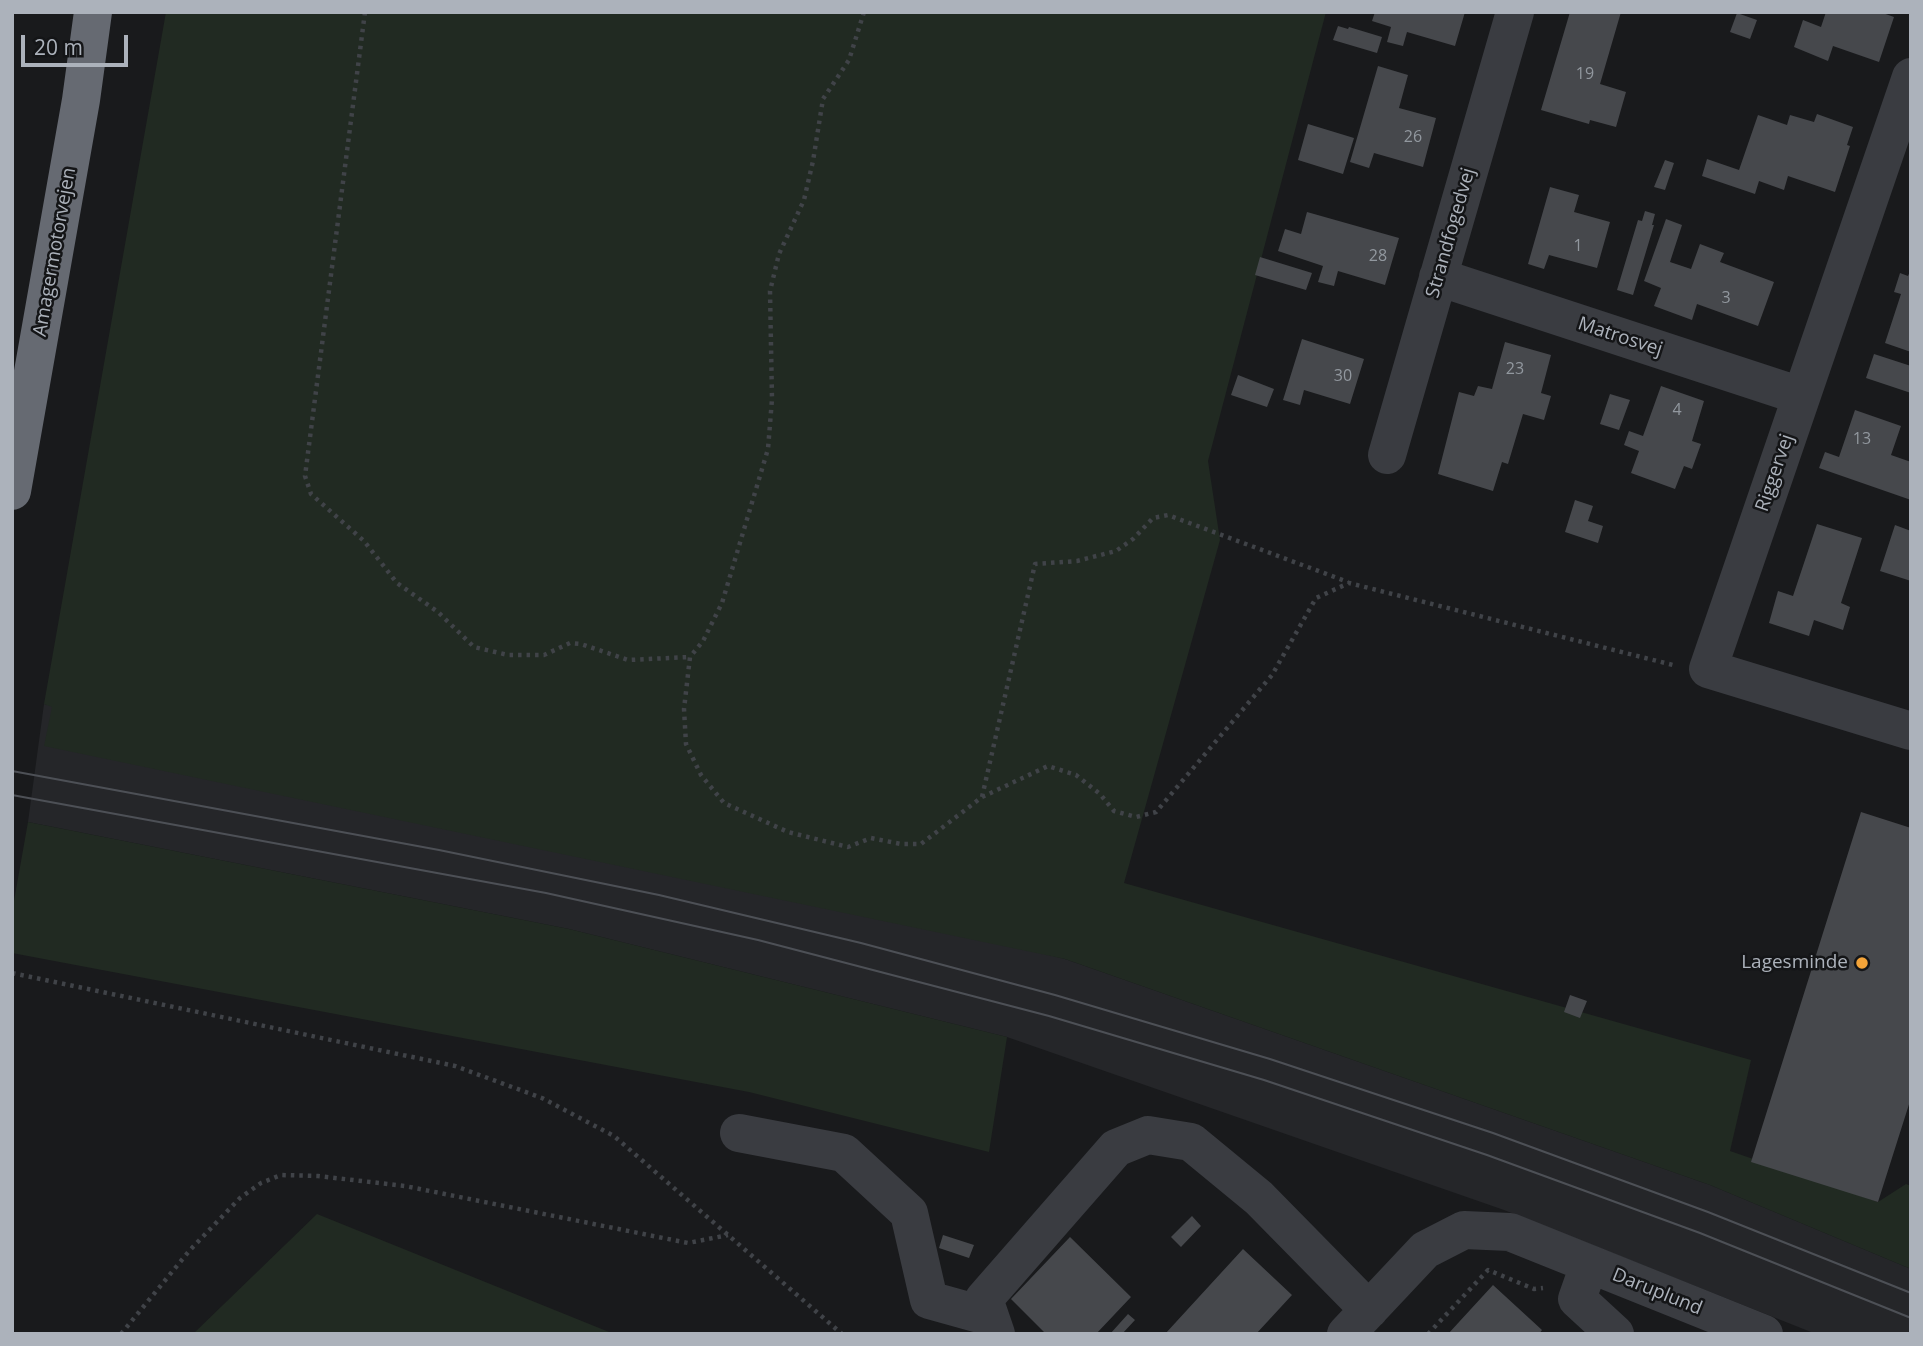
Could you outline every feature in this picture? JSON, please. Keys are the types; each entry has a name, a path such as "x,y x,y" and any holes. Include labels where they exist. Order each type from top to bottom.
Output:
{"highway":[{"name":"Amagermotorvejen","path":"12,491 81,100 93,12"}],"street":[{"name":"Strandfogedvej","path":"1387,455 1515,12"},
{"name":"Riggervej","path":"1708,668 1911,77"},
{"name":"Matrosvej","path":"1438,277 1801,396"},
{"path":"1708,668 1911,732"},
{"path":"739,1133 844,1153 909,1213 929,1300 993,1325"},
{"path":"993,1325 984,1299 992,1289 1116,1148 1148,1135 1191,1142 1259,1198 1358,1322"},
{"name":"Daruplund","path":"1358,1322 1425,1250 1464,1230 1510,1232 1583,1282 1764,1334"},
{"name":"Daruplund","path":"1583,1282 1615,1334"}],"path":[{"path":"365,12 305,476 311,494 364,541 397,583 438,612 474,647 508,655 544,655 570,643 581,644 628,660 690,657"},
{"path":"864,12 849,60 823,99 804,200 779,254 770,292 772,398 768,449 722,603 703,641 690,657 684,709 686,744 701,775 724,803 788,832 848,847 871,838 921,844 982,797 1048,766 1076,775 1100,794 1114,811 1136,817 1156,812 1272,675 1316,598 1349,583"},
{"path":"982,797 1035,564 1077,561 1116,551 1133,539 1153,518 1168,515 1349,583 1664,664 1708,668"},
{"path":"12,973 455,1066 542,1098 614,1136 842,1334"},
{"path":"121,1334 190,1250 240,1198 261,1183 281,1175 318,1176 405,1186 688,1243 729,1235"},
{"path":"1428,1334 1488,1270 1534,1289 1583,1282"}],"shaded area":[{"path":"166,12 1326,12 1208,461 1220,540 1124,883 1751,1060 1730,1151 1878,1202 1906,1184 1911,1186 1911,1269 1710,1185 1065,959 44,746 52,707 44,704"},
{"path":"44,704 1065,959 1710,1185 1911,1269 1911,1334 1816,1334 1504,1210 1007,1037 569,929 28,822"},
{"path":"28,822 569,929 1007,1037 989,1152 749,1092 12,953 12,912"},
{"path":"317,1214 614,1334 193,1334"}],"building":[{"path":"1375,12 1465,12 1455,46 1407,32 1403,46 1387,42 1391,27 1372,21"},
{"path":"1570,12 1621,12 1600,84 1626,92 1616,127 1590,120 1589,124 1541,110"},
{"path":"1826,12 1880,12 1894,17 1879,62 1833,46 1828,61 1794,47 1803,20 1821,27"},
{"path":"1737,13 1757,20 1750,39 1730,32"},
{"path":"1338,26 1382,37 1377,53 1333,40"},
{"path":"1378,66 1408,75 1399,108 1436,118 1423,167 1374,153 1369,168 1350,162"},
{"path":"1817,114 1853,127 1847,145 1850,146 1835,192 1788,176 1784,190 1759,181 1755,194 1702,176 1707,159 1739,170 1758,115 1787,125 1790,115 1814,122"},
{"path":"1308,124 1354,138 1343,174 1298,160"},
{"path":"1665,160 1674,163 1665,190 1654,187"},
{"path":"1550,187 1579,195 1574,212 1610,222 1597,268 1549,255 1544,269 1528,264"},
{"path":"1645,211 1655,214 1654,225 1633,295 1617,290 1638,220 1642,221"},
{"path":"1307,212 1399,238 1385,285 1338,271 1334,286 1318,282 1323,266 1278,251 1285,229 1301,234"},
{"path":"1666,219 1682,225 1670,262 1691,269 1700,244 1724,253 1720,262 1774,282 1758,326 1697,304 1692,320 1654,306 1661,288 1644,281"},
{"path":"1260,257 1312,273 1306,290 1255,275"},
{"path":"1911,269 1911,352 1885,343 1901,294 1894,292 1900,273 1908,276"},
{"path":"1302,339 1364,359 1350,404 1304,390 1300,405 1283,400"},
{"path":"1505,342 1551,355 1541,393 1551,396 1544,420 1523,414 1508,464 1502,462 1493,491 1438,474 1459,392 1474,396 1478,386 1492,389"},
{"path":"1874,354 1911,366 1911,393 1866,378"},
{"path":"1238,375 1274,389 1267,407 1231,395"},
{"path":"1661,386 1704,401 1692,441 1701,444 1692,469 1684,466 1675,489 1631,473 1639,451 1624,445 1629,431 1643,436"},
{"path":"1610,394 1630,400 1619,430 1600,424"},
{"path":"1855,410 1901,426 1891,455 1911,462 1911,500 1819,468 1825,452 1839,457"},
{"path":"1575,500 1593,506 1588,521 1603,526 1598,543 1565,532"},
{"path":"1817,524 1862,538 1841,603 1850,607 1843,630 1814,620 1809,636 1769,623 1778,591 1793,596"},
{"path":"1895,525 1911,531 1911,581 1880,571"},
{"name":"Lagesminde","path":"1861,812 1911,828 1911,1098 1878,1202 1751,1162"},
{"path":"1570,995 1587,1001 1580,1018 1564,1012"},
{"path":"1192,1216 1201,1226 1181,1247 1171,1237"},
{"path":"943,1235 974,1245 969,1258 939,1248"},
{"path":"1070,1237 1131,1297 1096,1334 1046,1334 1011,1299"},
{"path":"1243,1249 1292,1295 1256,1334 1165,1334"},
{"path":"1493,1285 1542,1330 1539,1334 1448,1334"},
{"path":"1128,1314 1135,1320 1122,1334 1110,1334"}],"tram line":[{"path":"12,771 439,850 659,895 861,943 1055,995 1270,1059 1493,1133 1708,1212 1911,1293"},
{"path":"12,795 546,893 758,940 1049,1016 1264,1080 1487,1155 1700,1233 1911,1318"}],"place":[{"name":"Lagesminde","path":"1862,963"}]}
